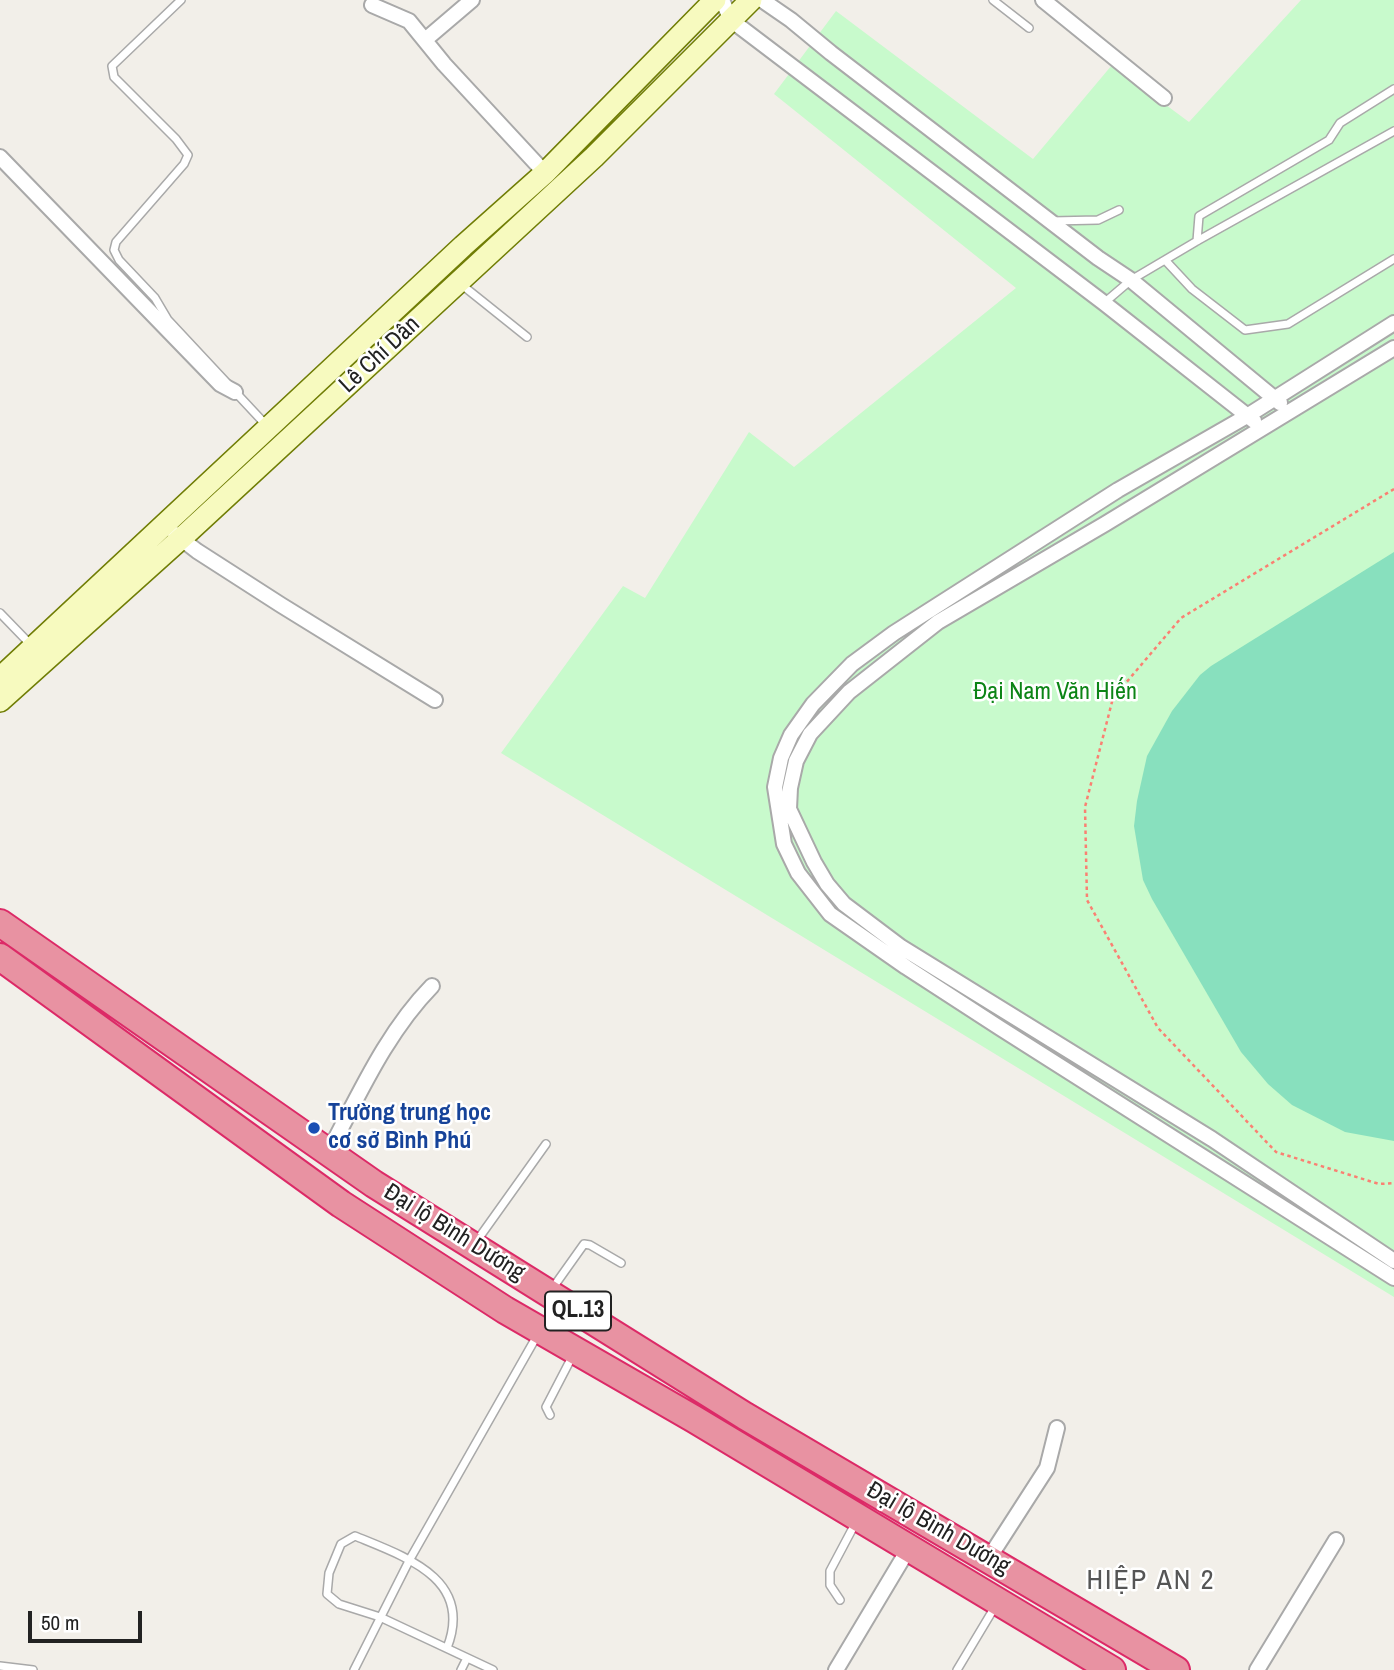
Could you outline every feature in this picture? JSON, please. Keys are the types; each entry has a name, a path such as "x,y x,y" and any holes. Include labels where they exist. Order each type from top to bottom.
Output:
{"highway":[{"name":"Đại lộ Bình Dương","path":"0,923 328,1153 474,1246 744,1416 1175,1670"},
{"name":"Đại lộ Bình Dương","path":"0,957 341,1204 540,1330 1112,1670"},
{"path":"248,1137 266,1110"}],"main road":[{"name":"Lê Chí Dân","path":"0,678 164,523 270,429 463,246 545,173 715,0"},
{"name":"Lê Chí Dân","path":"0,701 594,157 751,0"}],"street":[{"path":"425,40 472,0"},
{"path":"722,0 731,20 1104,303 1263,428"},
{"path":"762,0 1131,281 1290,412"},
{"path":"1043,0 1164,98"},
{"path":"372,5 409,21 444,64 545,173"},
{"path":"0,157 220,384 234,392"},
{"path":"1394,323 1247,415 1118,489 894,633 852,664 813,704 791,735 781,758 775,787 784,844 798,873 830,914 988,1021 1394,1278"},
{"path":"1394,348 938,622 859,685 810,734 796,761 789,808 827,884 844,904 901,947 1212,1139 1394,1261"},
{"path":"164,523 181,538 281,605 435,700"},
{"path":"328,1153 380,1055 411,1007 432,986"},
{"path":"989,1558 1047,1468 1057,1429"},
{"path":"1257,1670 1336,1540"},
{"path":"836,1670 909,1548"}],"lane":[{"path":"181,0 112,66 114,77 176,139 188,155 184,164 116,242 114,250 119,260 155,298 168,320 270,429"},
{"path":"993,0 1029,28"},
{"path":"1197,241 1199,216 1329,140 1340,123 1394,89"},
{"path":"1104,303 1131,281 1197,241 1394,131"},
{"path":"1052,221 1098,220 1119,210"},
{"path":"1165,260 1192,289 1245,330 1288,324 1394,259"},
{"path":"459,282 527,337"},
{"path":"0,613 34,648"},
{"path":"474,1246 546,1144"},
{"path":"549,1293 584,1244 621,1263"},
{"path":"354,1670 410,1559 540,1330"},
{"path":"550,1415 547,1407 575,1351"},
{"path":"839,1600 830,1585 830,1571 858,1518"},
{"path":"447,1648 455,1618 449,1598 430,1574 410,1559 355,1536 341,1544 329,1573 327,1594 339,1604 380,1618 493,1670"},
{"path":"957,1670 998,1602"},
{"path":"461,1670 467,1658"},
{"path":"0,1666 33,1670"}],"path":[{"path":"1394,489 1181,618 1113,698 1085,807 1087,900 1158,1028 1276,1152 1379,1184 1394,1183"}],"green space":[{"name":"Đại Nam Văn Hiến","path":"1301,0 1394,0 1394,1297 501,753 623,586 645,598 749,432 794,467 1016,288 774,94 836,11 1033,159 1112,65 1189,122"},
{"path":"1394,552 1394,1141 1345,1132 1292,1105 1268,1084 1241,1052 1143,880 1134,826 1147,756 1172,711 1200,675"}],"place":[{"name":"Trường trung học cơ sở Bình Phú","path":"314,1128"}],"district":[{"name":"HIỆP AN 2","path":"1151,1581"}]}
